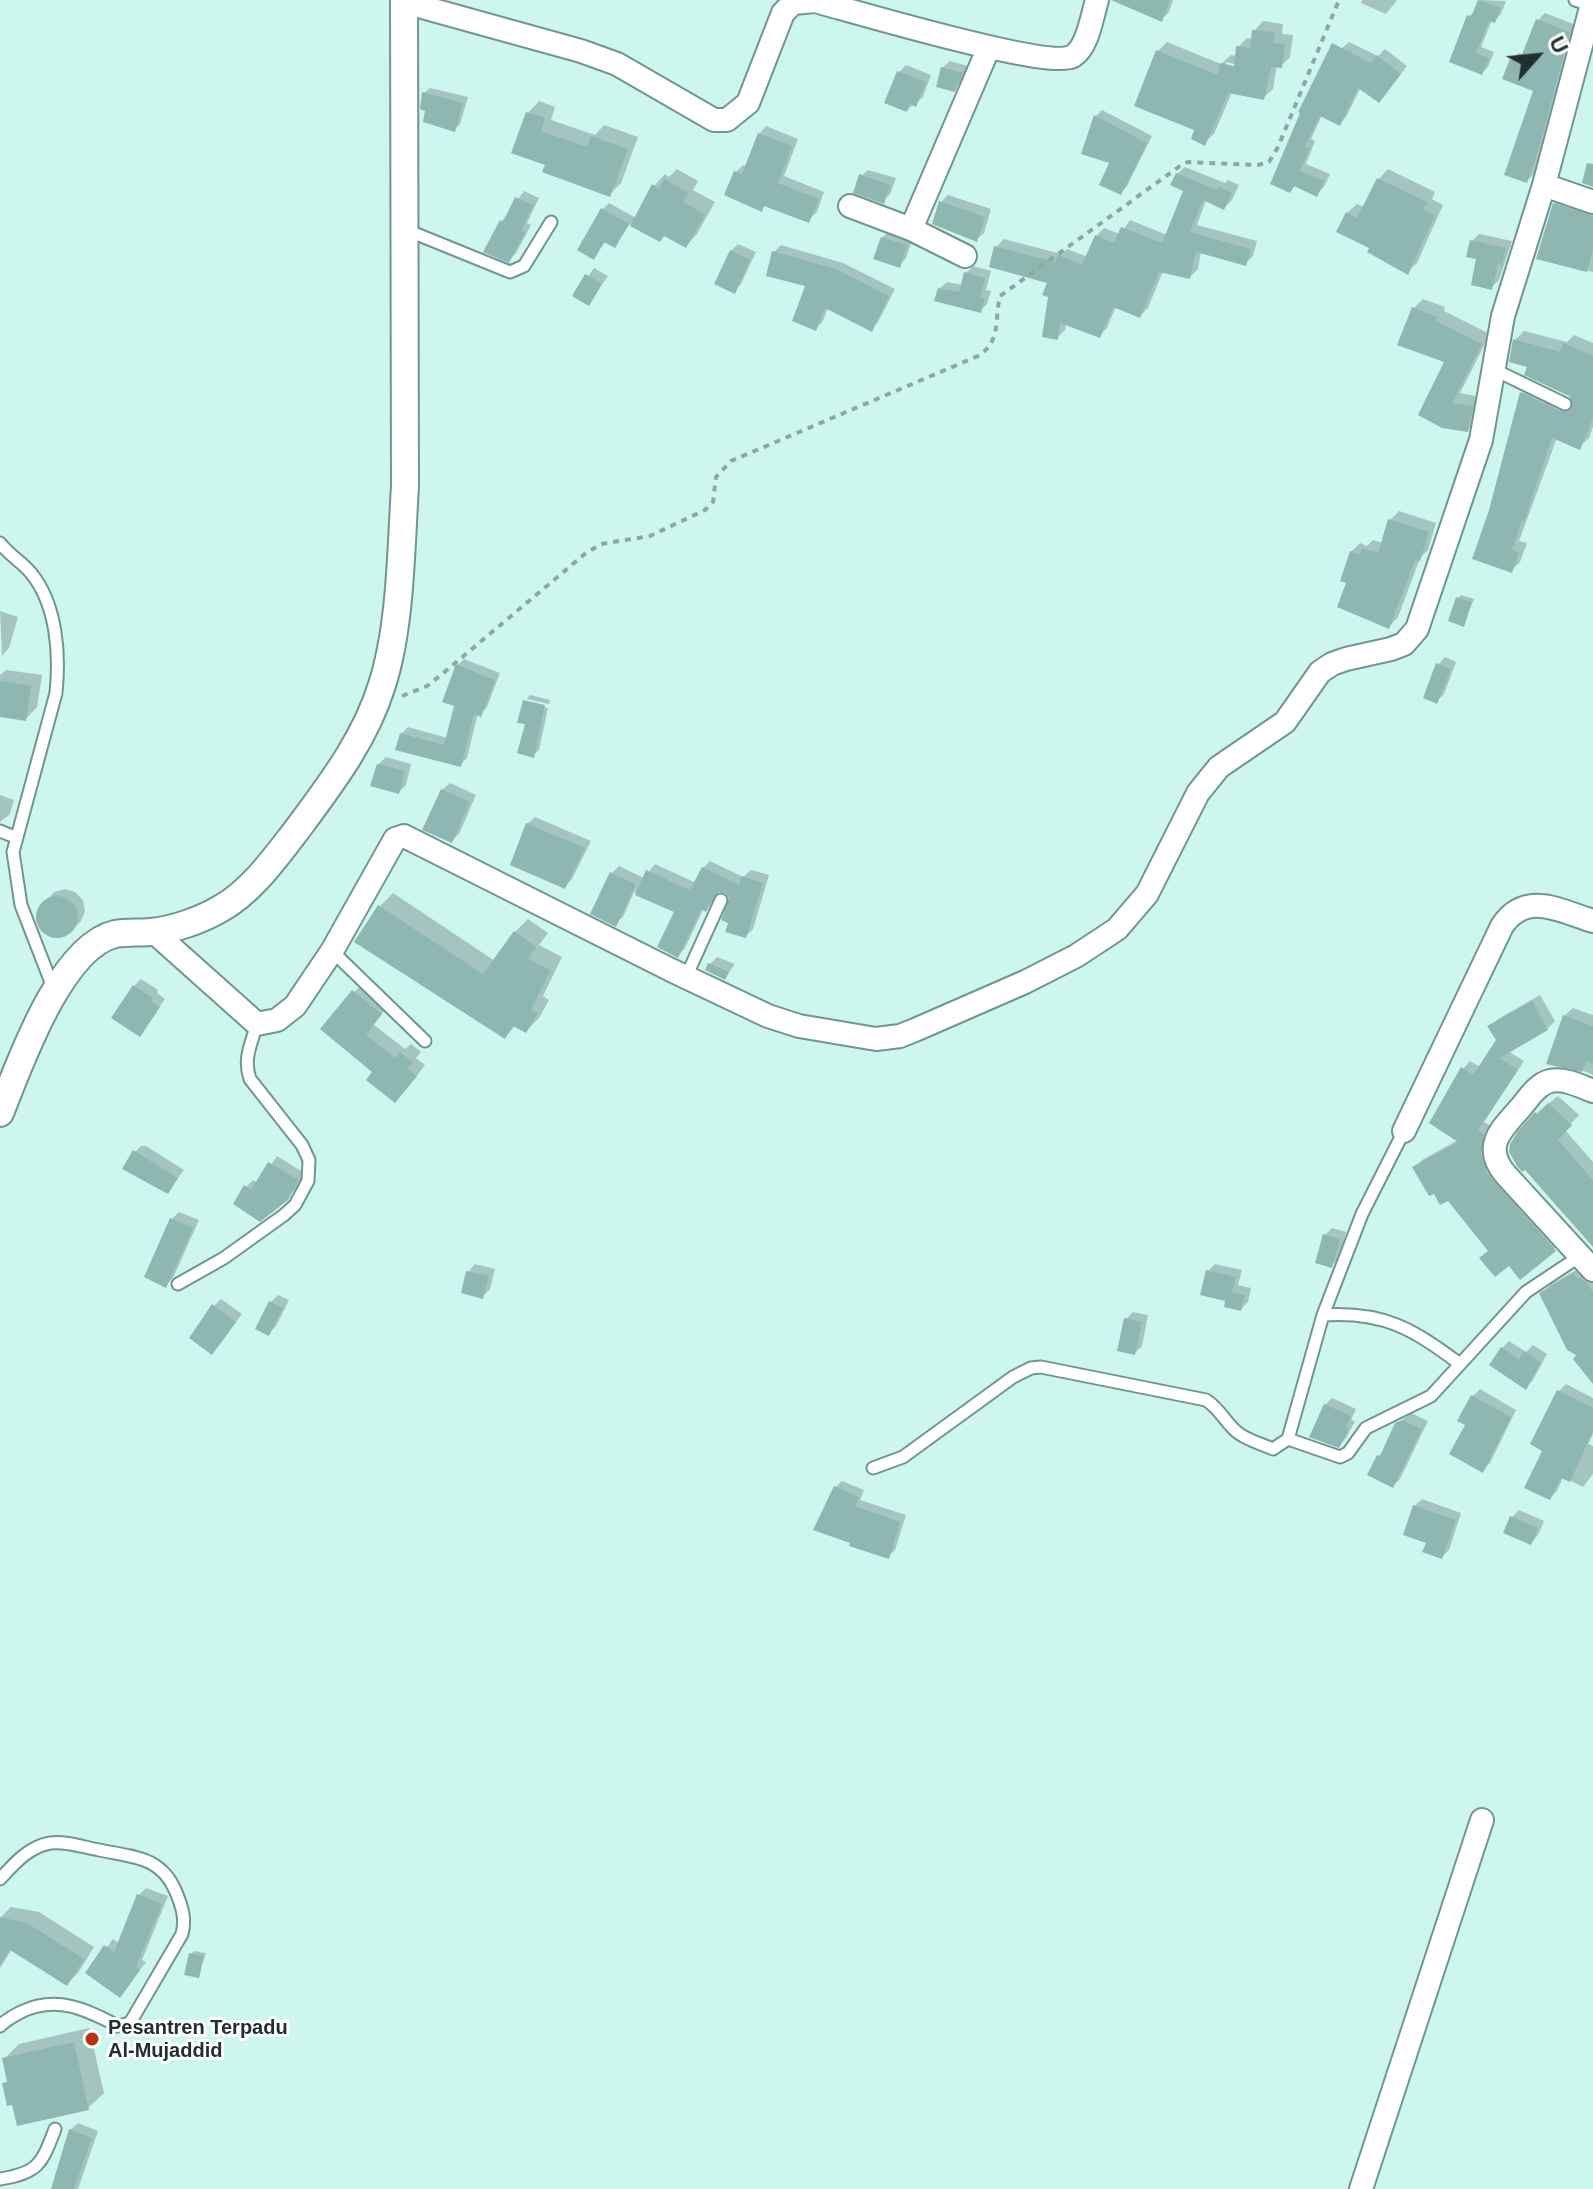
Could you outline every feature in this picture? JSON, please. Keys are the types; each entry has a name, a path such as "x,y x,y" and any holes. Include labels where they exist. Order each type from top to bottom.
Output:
{"street":[{"path":"0,1113 21,1059 54,991 82,955 96,943 117,934 154,932 221,909 239,895 274,859 338,775 357,742 382,685 391,642 404,502 404,1 617,64 714,120 727,120 748,103 783,13 793,3 815,1 989,47 1058,59 1070,57 1078,51 1097,0"},
{"path":"154,932 257,1024 277,1020 288,1014 332,951 395,839 404,836 768,1016 799,1026 865,1038 888,1039 915,1030 1015,987 1099,943 1117,929 1147,894 1198,793 1219,767 1285,722 1320,672 1332,664 1404,644 1417,629 1460,497 1472,470 1487,412 1506,304 1544,185 1586,2"},
{"path":"911,229 989,47"},
{"path":"1544,185 1593,202"},
{"path":"850,206 911,229 965,256"},
{"path":"1404,1131 1511,913 1521,907 1540,905 1593,921"},
{"path":"1587,1262 1498,1166 1494,1143 1498,1133 1543,1084 1559,1080 1593,1091"},
{"path":"1361,2189 1482,1820"}],"lane":[{"path":"404,229 510,272 524,266 551,222"},
{"path":"1493,369 1565,404"},
{"path":"0,543 32,574 55,626 59,667 56,693 15,837 14,865 21,905 54,991"},
{"path":"0,831 15,837"},
{"path":"686,977 721,900"},
{"path":"332,951 425,1041"},
{"path":"178,1284 224,1258 284,1215 295,1205 308,1181 309,1160 302,1145 250,1079 246,1060 257,1024"},
{"path":"873,1468 903,1457 1013,1377 1031,1368 1041,1367 1206,1400 1217,1406 1238,1434 1273,1449 1288,1439 1323,1315 1362,1214 1404,1131"},
{"path":"1288,1439 1340,1457 1348,1453 1366,1428 1431,1396 1526,1292 1587,1262"},
{"path":"1323,1315 1348,1313 1376,1316 1400,1324 1418,1333 1460,1364"},
{"path":"0,1879 22,1856 48,1843 65,1843 148,1861 163,1869 170,1877 185,1919 182,1934 130,2023 118,2026 85,2009 51,2003 34,2006 0,2026"},
{"path":"0,2179 37,2166 55,2129"}],"path":[{"path":"375,703 427,686 541,589 601,544 650,536 705,510 713,502 716,477 731,461 989,349 994,338 1000,296 1180,166 1188,162 1258,165 1269,162 1339,0"}],"building":[{"path":"1111,0 1170,0 1162,22"},
{"path":"1478,0 1501,8 1495,23 1489,21 1476,53 1489,58 1482,75 1449,62 1467,15 1471,17"},
{"path":"1536,19 1570,32 1527,183 1504,175 1533,91 1502,79 1510,59 1519,62"},
{"path":"1252,30 1275,32 1274,43 1285,44 1282,68 1271,67 1264,100 1228,93 1205,146 1191,139 1194,130 1134,106 1156,50 1218,75 1220,63 1234,66 1236,46 1250,48"},
{"path":"1332,43 1371,63 1376,55 1401,74 1379,103 1358,88 1340,126 1320,116 1305,146 1310,148 1300,171 1324,181 1317,197 1294,186 1290,193 1270,184 1298,112"},
{"path":"941,67 963,73 955,92 936,87"},
{"path":"897,71 926,82 916,107 910,104 907,112 884,103"},
{"path":"422,92 463,103 455,132 423,122 425,111 420,109"},
{"path":"526,112 545,118 541,131 587,147 591,136 628,149 610,197 542,172 545,165 511,153"},
{"path":"1094,115 1147,143 1121,195 1099,185 1109,163 1081,154"},
{"path":"758,133 792,146 778,183 819,199 809,223 764,206 762,212 724,195 734,171 742,174"},
{"path":"1587,163 1593,164 1593,187 1582,183"},
{"path":"1176,173 1232,193 1224,210 1203,200 1190,232 1251,249 1246,266 1196,252 1190,279 1159,272 1140,318 1113,307 1100,338 1060,323 1058,340 1042,337 1048,297 1042,295 1047,283 989,267 994,246 1055,262 1058,255 1082,265 1095,235 1114,243 1121,227 1162,243 1183,191 1170,185"},
{"path":"859,174 890,185 884,204 853,193"},
{"path":"1377,178 1427,202 1423,209 1435,215 1408,275 1367,252 1369,248 1336,232 1346,212 1357,218"},
{"path":"664,179 689,193 683,202 705,214 686,248 664,236 660,242 630,226 652,184 659,189"},
{"path":"515,197 533,205 521,231 525,233 509,263 483,252"},
{"path":"939,201 985,217 977,242 932,224"},
{"path":"1553,203 1593,216 1593,249 1587,272 1536,259"},
{"path":"601,208 629,224 615,248 604,242 594,260 577,250"},
{"path":"881,237 907,245 900,268 873,259"},
{"path":"1470,240 1506,248 1502,265 1498,264 1492,290 1471,285 1476,259 1466,257"},
{"path":"730,250 750,260 735,294 714,284"},
{"path":"772,251 836,269 889,296 872,332 825,308 816,331 792,321 805,286 766,276"},
{"path":"964,272 985,278 980,297 985,298 981,313 934,301 938,288 959,292"},
{"path":"585,274 602,284 589,306 572,296"},
{"path":"1412,307 1437,317 1436,321 1482,344 1452,403 1473,406 1468,432 1442,428 1418,415 1444,362 1397,345"},
{"path":"1513,339 1560,352 1563,343 1593,356 1593,418 1580,450 1552,438 1512,550 1519,553 1512,573 1472,559 1489,510 1520,392 1562,412 1569,411 1573,404 1569,396 1524,375 1527,367 1509,362"},
{"path":"1388,519 1429,532 1420,561 1415,560 1389,629 1337,607 1346,583 1340,581 1350,551 1360,555 1362,548 1378,553"},
{"path":"1456,597 1472,602 1464,627 1448,621"},
{"path":"1436,663 1451,669 1437,704 1423,698"},
{"path":"456,664 495,680 481,717 474,714 461,767 395,750 400,733 444,745 454,706 442,702"},
{"path":"0,681 31,686 26,721 0,717"},
{"path":"523,700 545,705 534,758 517,753 525,724 517,723"},
{"path":"377,764 405,771 399,794 370,786"},
{"path":"441,789 470,802 452,843 422,830"},
{"path":"526,823 585,848 565,889 510,865"},
{"path":"702,867 739,885 742,876 763,883 746,938 725,932 728,923 721,920 729,898 719,892 706,912 701,909 678,958 657,947 674,912 635,895 646,870 690,890"},
{"path":"610,872 636,884 616,927 590,914"},
{"path":"57,896 72,902 78,917 72,932 57,938 42,932 36,917 42,902"},
{"path":"378,905 483,974 514,931 536,947 528,959 551,970 531,1010 538,1013 526,1033 513,1026 505,1039 354,942"},
{"path":"708,963 729,972 725,980 705,970"},
{"path":"133,985 153,998 151,1001 160,1007 140,1037 111,1018"},
{"path":"352,990 382,1014 366,1035 395,1058 400,1052 413,1062 408,1069 417,1076 395,1103 366,1080 372,1072 320,1029"},
{"path":"1532,1001 1548,1030 1500,1058 1518,1070 1478,1130 1484,1134 1481,1156 1487,1173 1556,1251 1520,1280 1509,1266 1495,1277 1479,1258 1488,1251 1448,1201 1440,1205 1434,1194 1429,1196 1412,1167 1458,1142 1429,1123 1461,1067 1473,1075 1496,1040 1487,1026"},
{"path":"1563,1015 1593,1026 1593,1063 1586,1061 1582,1072 1546,1064"},
{"path":"1548,1103 1572,1125 1558,1140 1593,1180 1593,1247 1525,1170 1522,1172 1509,1152 1518,1131"},
{"path":"133,1150 178,1178 168,1194 122,1169"},
{"path":"268,1162 299,1180 288,1200 260,1222 233,1204 244,1185 251,1190"},
{"path":"170,1218 193,1228 166,1288 144,1277"},
{"path":"1323,1234 1340,1239 1332,1268 1315,1263"},
{"path":"1206,1270 1236,1277 1232,1292 1245,1295 1241,1311 1224,1307 1225,1301 1200,1295"},
{"path":"466,1271 489,1276 483,1299 461,1293"},
{"path":"1574,1273 1593,1292 1593,1384 1573,1359 1576,1355 1567,1350 1539,1293"},
{"path":"269,1301 283,1308 269,1336 255,1329"},
{"path":"212,1304 236,1322 212,1355 189,1338"},
{"path":"1124,1318 1142,1322 1135,1355 1117,1351"},
{"path":"1501,1347 1519,1359 1524,1351 1541,1362 1526,1390 1489,1365"},
{"path":"1557,1390 1593,1408 1593,1431 1570,1482 1561,1478 1550,1500 1524,1488 1542,1451 1530,1444"},
{"path":"1471,1395 1511,1417 1483,1473 1449,1454 1465,1425 1457,1421"},
{"path":"1324,1404 1351,1416 1346,1427 1349,1429 1339,1448 1309,1437"},
{"path":"1402,1420 1422,1429 1393,1488 1367,1475 1377,1455 1380,1456 1395,1423"},
{"path":"834,1486 859,1497 855,1506 900,1522 889,1559 813,1530"},
{"path":"1413,1505 1456,1520 1442,1559 1422,1552 1426,1543 1403,1535"},
{"path":"1510,1516 1538,1528 1531,1545 1503,1533"},
{"path":"137,1894 162,1904 136,1967 140,1970 120,1998 85,1973 104,1945 114,1952"},
{"path":"0,1917 27,1923 84,1959 67,1986 10,1950 0,1965"},
{"path":"189,1953 204,1956 199,1978 184,1975"},
{"path":"74,2042 89,2110 17,2126 12,2105 7,2106 2,2083 7,2082 2,2058"},
{"path":"69,2129 92,2138 74,2189 51,2189"}],"place":[{"name":"Pesantren Terpadu Al-Mujaddid","path":"92,2039"}]}
